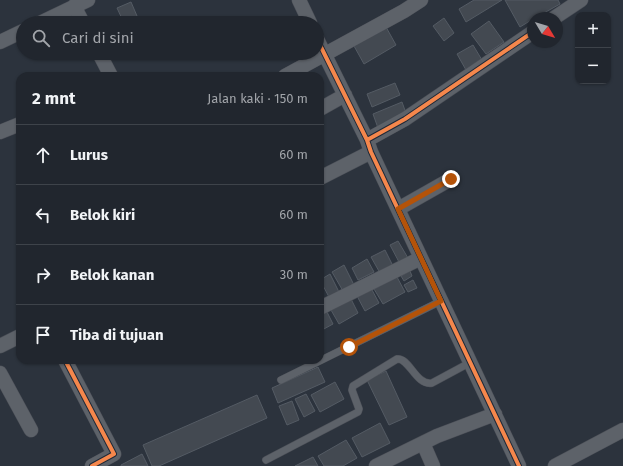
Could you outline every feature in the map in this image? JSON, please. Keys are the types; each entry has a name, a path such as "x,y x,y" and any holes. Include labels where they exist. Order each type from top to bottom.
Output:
{"street":[{"path":"299,0 307,16"},
{"path":"421,0 325,55 519,466"},
{"path":"563,12 581,0"},
{"path":"53,16 80,2 82,16"},
{"path":"0,42 16,34"},
{"path":"324,175 369,146 405,119 527,36"},
{"path":"103,60 109,72"},
{"path":"293,72 316,60"},
{"path":"324,107 344,95"},
{"path":"0,132 16,126"},
{"path":"398,209 451,179"},
{"path":"324,306 421,258"},
{"path":"0,346 16,338"},
{"path":"67,364 114,454 92,466"},
{"path":"0,374 31,430"},
{"path":"376,466 437,436 495,414"},
{"path":"555,466 623,430"},
{"path":"423,443 433,466"}],"lane":[{"path":"324,359 441,301"},
{"path":"266,460 358,412 359,409 352,390 353,386 397,359 402,360 422,381 428,384 471,362"},
{"path":"281,380 313,364"}],"building":[{"path":"474,0 502,0 466,22 459,9"},
{"path":"505,0 558,0 560,4 546,12 527,12 527,23 520,27"},
{"path":"131,2 137,16 121,16 117,8"},
{"path":"444,18 454,33 444,41 433,26"},
{"path":"489,21 504,42 486,54 471,34"},
{"path":"386,27 396,45 364,64 354,46"},
{"path":"473,45 482,60 466,70 457,54"},
{"path":"395,83 400,95 372,107 367,94"},
{"path":"402,102 407,116 378,128 373,114"},
{"path":"398,241 408,258 399,262 390,245"},
{"path":"385,250 393,266 380,273 371,257"},
{"path":"367,259 374,272 358,280 352,268"},
{"path":"344,265 354,285 343,291 332,272"},
{"path":"410,271 412,276 404,281 401,276"},
{"path":"330,274 339,292 329,297 324,288 324,278"},
{"path":"397,277 405,292 383,304 374,289"},
{"path":"413,280 417,288 408,292 404,285"},
{"path":"371,288 379,303 365,311 357,296"},
{"path":"351,299 358,313 339,324 331,310"},
{"path":"326,310 333,324 324,329 324,311"},
{"path":"318,367 325,382 278,403 272,388"},
{"path":"386,371 407,417 389,425 367,380"},
{"path":"335,382 344,399 320,412 311,395"},
{"path":"306,394 315,411 304,417 295,399"},
{"path":"257,395 267,418 159,466 152,466 143,445"},
{"path":"292,401 299,420 287,425 279,406"},
{"path":"380,423 390,443 362,457 352,438"},
{"path":"346,440 357,458 343,466 324,466 318,456"},
{"path":"142,454 148,466 121,466 121,465"},
{"path":"313,457 318,466 295,466"}],"cycle path":[{"path":"367,140 405,119 527,36"},
{"path":"324,53 367,140 371,152 519,466"},
{"path":"67,364 114,454 92,466"}],"route":[{"path":"349,347 441,301 398,209 451,179"}]}
